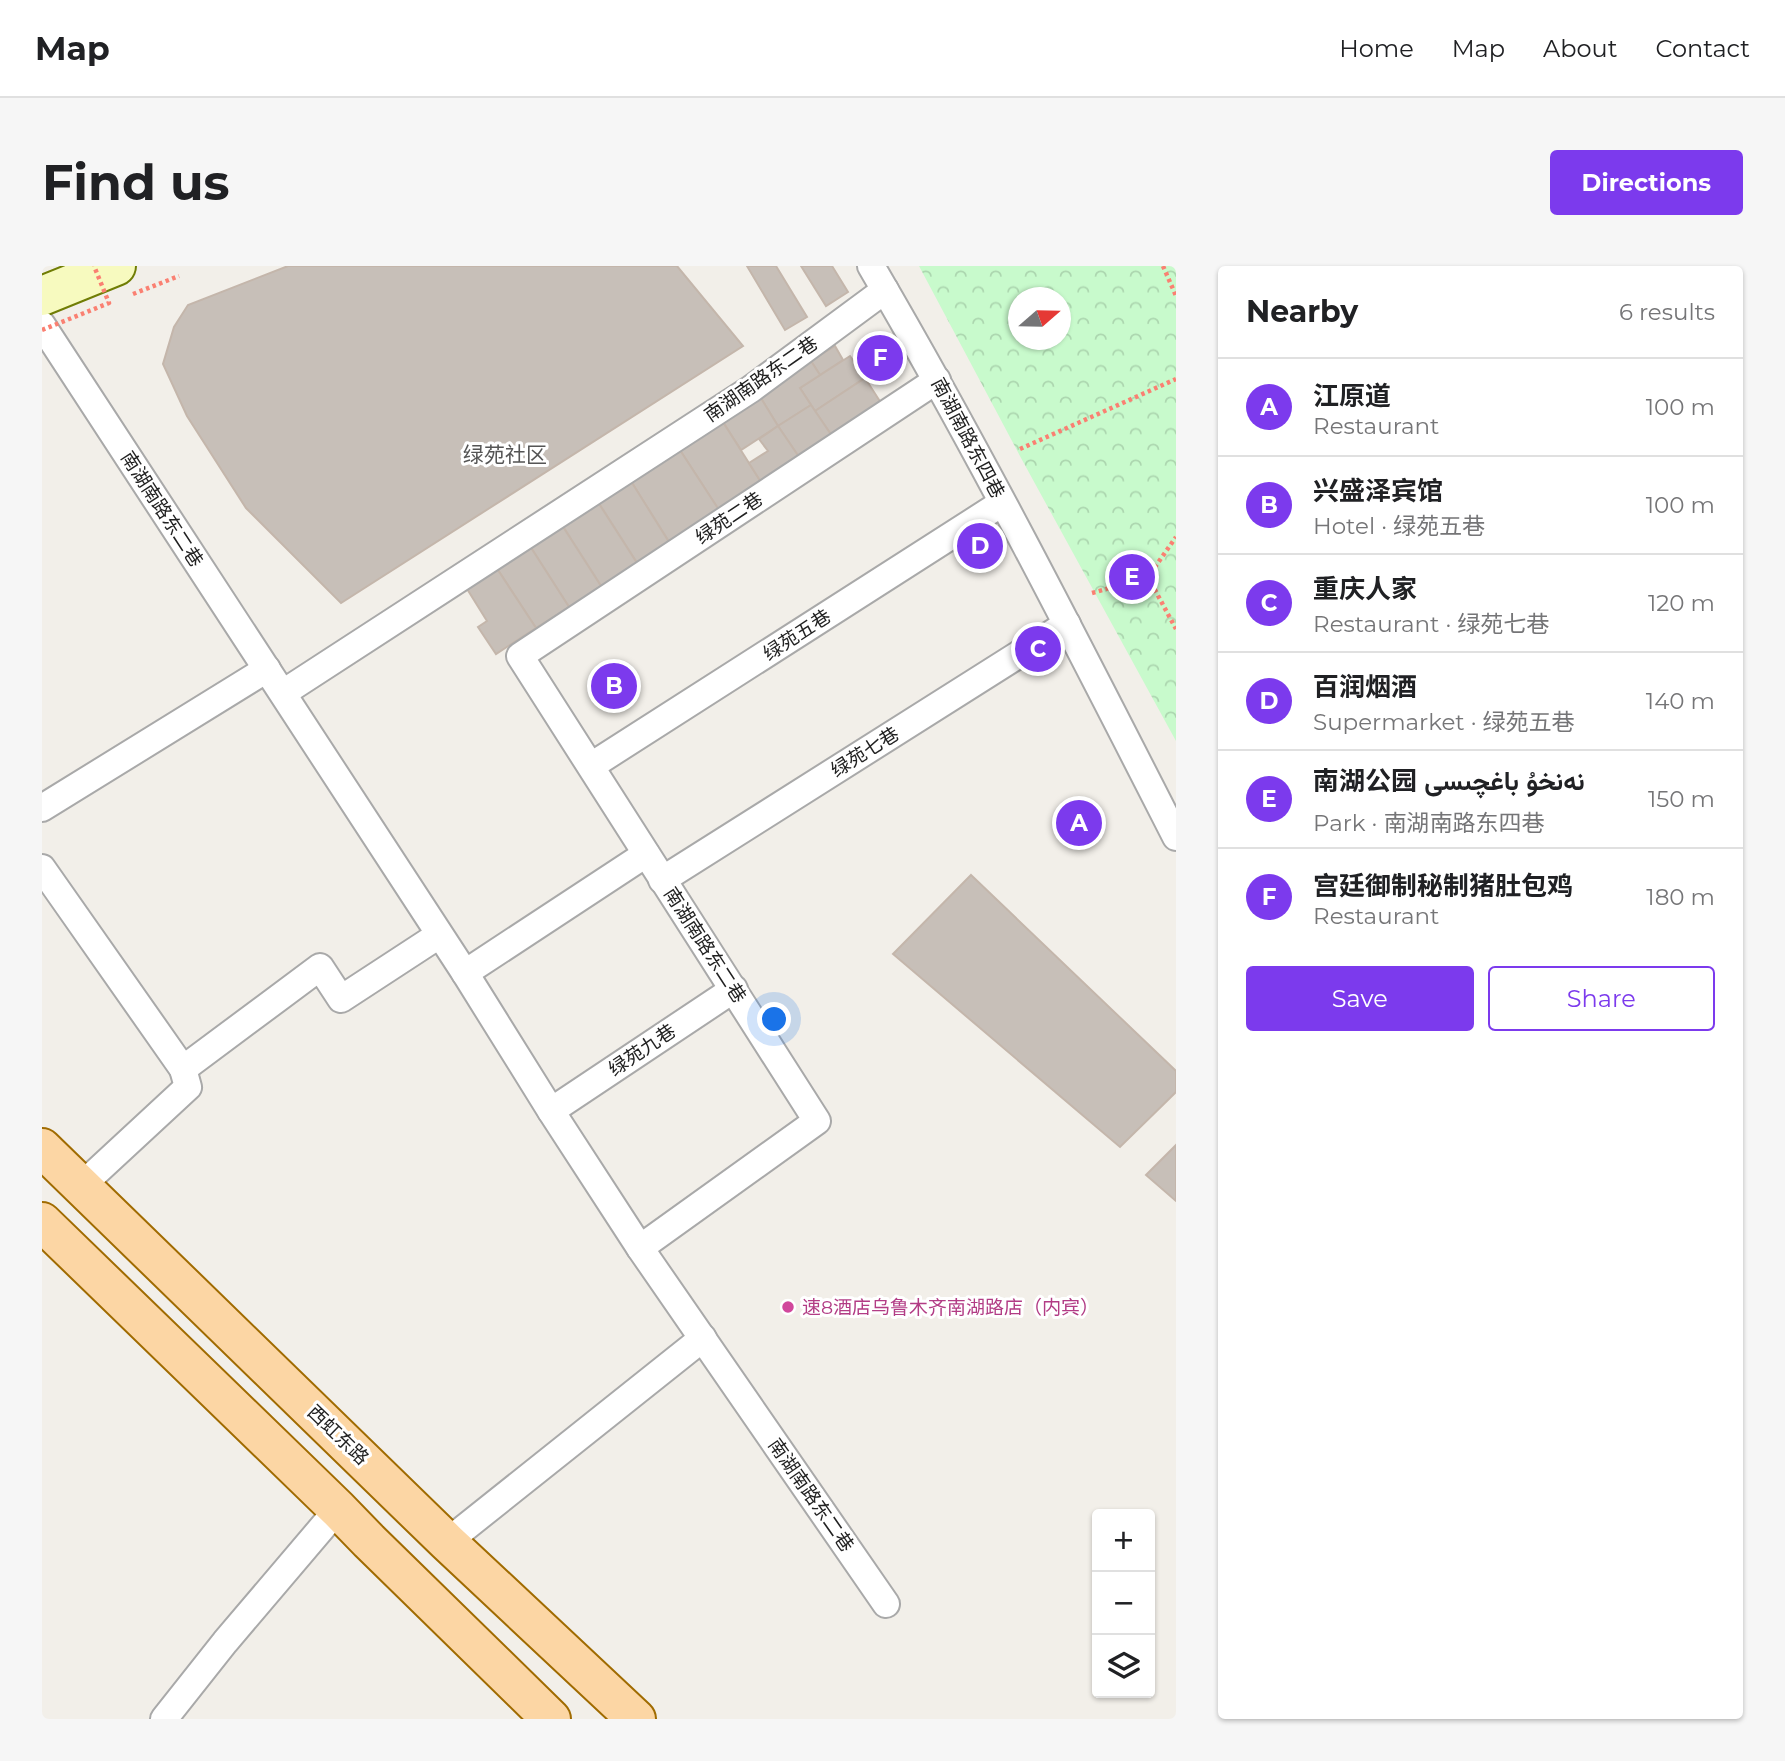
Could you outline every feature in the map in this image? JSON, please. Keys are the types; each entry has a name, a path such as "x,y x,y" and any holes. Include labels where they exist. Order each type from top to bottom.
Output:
{"main road":[{"path":"42,296 123,286"},
{"name":"西虹东路","path":"42,1148 447,1542 636,1719"},
{"path":"42,1222 551,1719"}],"street":[{"name":"南湖南路东四巷","path":"871,266 937,380 1067,624 1176,837"},
{"name":"南湖南路东二巷","path":"283,693 751,389 885,290"},
{"name":"南湖南路东二巷","path":"42,328 267,668 640,1248 886,1604"},
{"name":"绿苑二巷","path":"520,656 937,380"},
{"name":"绿苑五巷","path":"591,766 1002,503"},
{"name":"绿苑七巷","path":"662,880 1067,624"},
{"name":"南湖南路东二巷","path":"520,656 817,1122 640,1248"},
{"path":"42,807 267,668"},
{"path":"465,973 646,854"},
{"path":"42,868 183,1069 188,1087 80,1187"},
{"path":"183,1069 320,967 341,999 439,936"},
{"name":"绿苑九巷","path":"551,1111 734,989"},
{"path":"447,1542 703,1338"},
{"path":"164,1719 225,1642 338,1509"}],"path":[{"path":"94,266 109,303"},
{"path":"1163,266 1176,296"},
{"path":"42,328 109,303 123,286 178,276"},
{"path":"1020,449 1176,379"},
{"path":"1092,593 1148,577 1176,537"},
{"path":"1148,577 1176,629"}],"green space":[{"path":"919,266 1176,266 1176,741 1021,458"}],"building":[{"path":"288,266 677,266 743,346 341,603 246,508 187,416 163,364 174,327 188,305"},
{"path":"747,266 776,266 807,317 785,330"},
{"path":"801,266 832,266 848,292 826,306"},
{"path":"835,346 843,360 820,375 811,361"},
{"path":"850,356 865,378 815,411 800,388"},
{"path":"811,361 820,375 800,388 811,405 778,426 759,395"},
{"path":"865,378 881,403 832,436 815,411"},
{"path":"759,395 778,426 741,450 721,419"},
{"path":"811,405 832,436 799,457 778,426"},
{"path":"721,419 761,482 719,510 678,447"},
{"path":"778,426 799,457 761,482 749,463 768,451 759,439"},
{"path":"678,447 719,510 669,542 629,478"},
{"path":"629,478 669,542 637,563 596,499"},
{"path":"596,499 637,563 601,586 560,522"},
{"path":"560,522 601,586 569,607 528,543"},
{"path":"528,543 569,607 536,628 494,564"},
{"path":"494,564 536,628 496,654 478,627 487,621 464,584"},
{"path":"971,875 1176,1071 1176,1092 1120,1147 893,954"},
{"path":"1176,1145 1176,1201 1146,1175"}],"place":[{"name":"宫廷御制秘制猪肚包鸡","path":"880,358"},
{"name":"百润烟酒","path":"980,546"},
{"name":"南湖公园 نەنخۇ باغچىسى","path":"1132,577"},
{"name":"重庆人家","path":"1038,649"},
{"name":"兴盛泽宾馆","path":"614,686"},
{"name":"江原道","path":"1079,823"},
{"name":"速8酒店乌鲁木齐南湖路店（内宾）","path":"788,1307"}],"district":[{"name":"绿苑社区","path":"505,454"}]}
